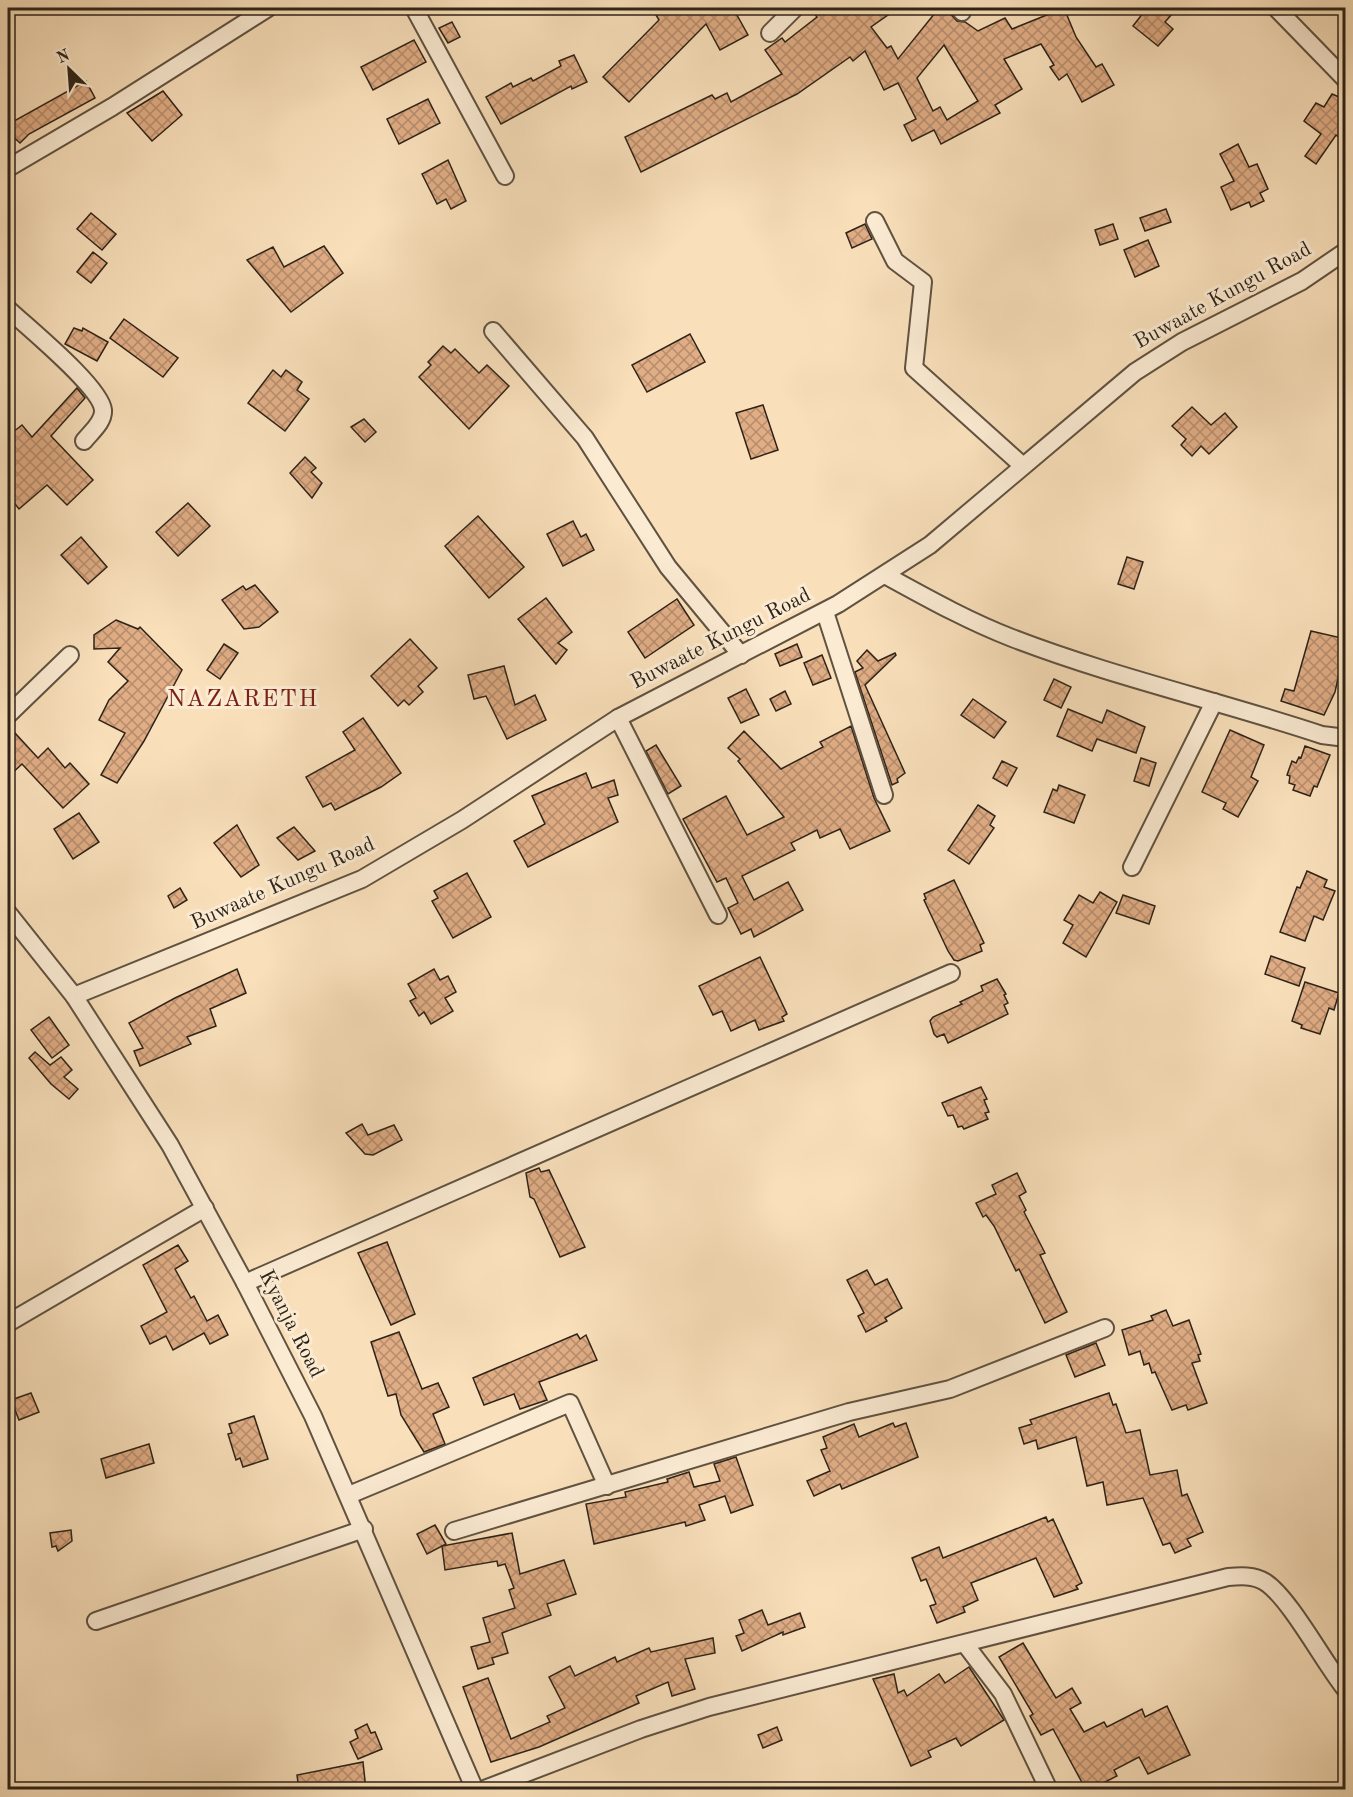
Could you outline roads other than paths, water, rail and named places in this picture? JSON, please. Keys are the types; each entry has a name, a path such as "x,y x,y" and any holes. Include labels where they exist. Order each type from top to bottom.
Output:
{"street":[{"path":"9,163 112,107 268,8"},
{"path":"414,8 505,176"},
{"path":"770,33 795,8"},
{"path":"1276,8 1346,80"},
{"path":"875,221 895,261 923,282 914,368 1023,466"},
{"name":"Buwaate Kungu Road","path":"74,996 362,879 462,820 618,718 825,612 930,545 1135,372 1182,342 1302,281 1346,251"},
{"path":"8,309 96,392 103,411 101,420 84,441"},
{"path":"493,331 585,438 668,567 741,655"},
{"path":"885,575 967,619 1012,638 1322,735 1346,738"},
{"path":"825,612 884,795"},
{"path":"8,715 70,655"},
{"path":"1132,867 1214,702"},
{"path":"618,718 718,915"},
{"name":"Kyanja Road","path":"8,913 74,996 170,1145 245,1283 313,1416 364,1529 475,1790"},
{"path":"245,1283 951,974"},
{"path":"8,1323 205,1208"},
{"path":"454,1531 849,1412 950,1389 1105,1328"},
{"path":"349,1496 570,1402 607,1486"},
{"path":"96,1621 364,1529"},
{"path":"482,1790 640,1729 710,1707 1228,1577 1252,1577 1264,1582 1283,1599 1328,1669 1346,1690"},
{"path":"965,1644 1003,1694 1049,1790"}],"district":[{"name":"NAZARETH","path":"243,700"}]}
